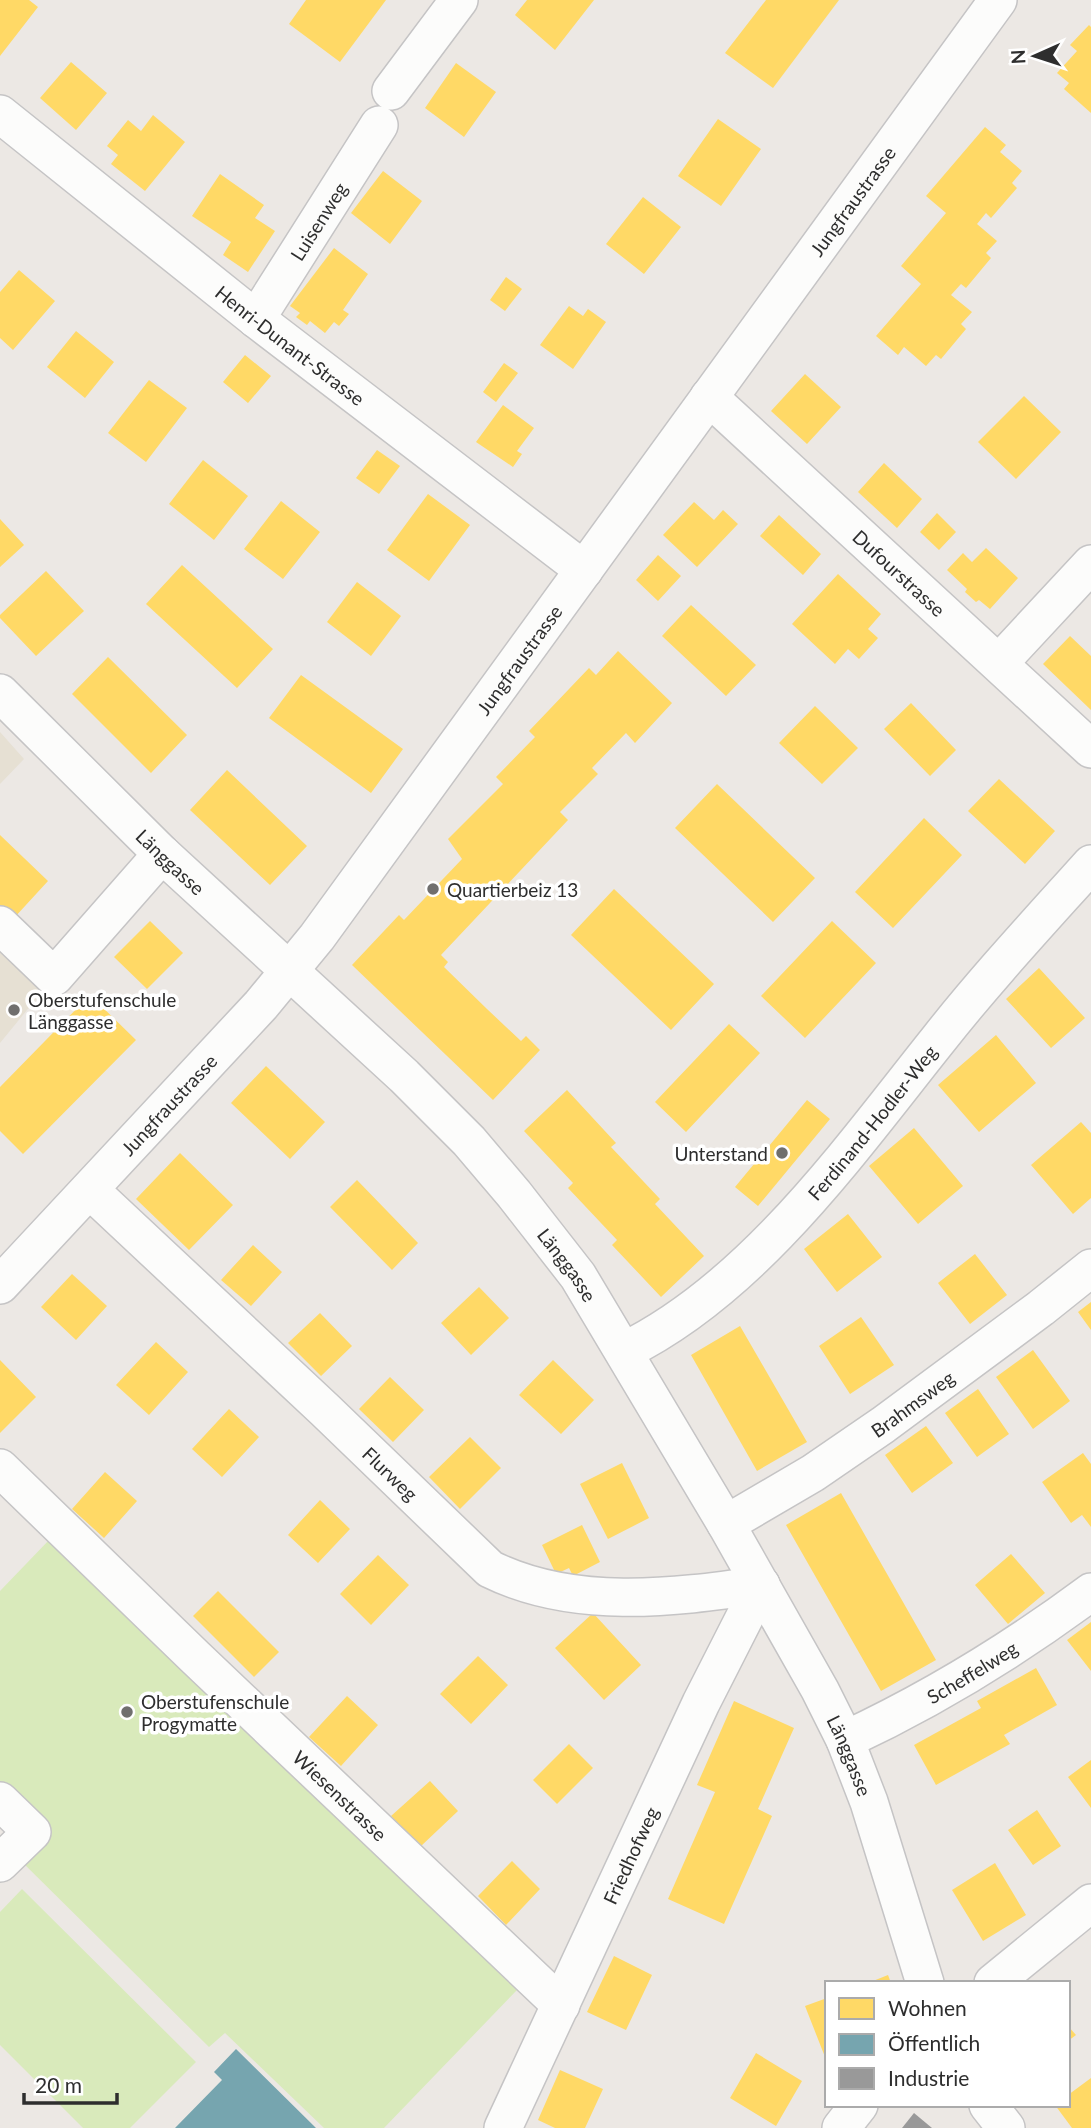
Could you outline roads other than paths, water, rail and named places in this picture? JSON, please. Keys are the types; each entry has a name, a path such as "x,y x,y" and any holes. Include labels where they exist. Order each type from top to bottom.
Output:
{"street":[{"path":"391,91 460,0"},
{"name":"Jungfraustrasse","path":"0,1285 289,972 998,0"},
{"name":"Henri-Dunant-Strasse","path":"0,114 256,319 584,570"},
{"name":"Luisenweg","path":"256,319 379,125"},
{"name":"Dufourstrasse","path":"709,397 1091,750"},
{"path":"999,663 1091,564"},
{"name":"Länggasse","path":"0,693 162,854 404,1076 469,1142 571,1267 726,1524 820,1690 845,1740 869,1802 924,1981"},
{"path":"0,925 54,977 162,854"},
{"name":"Ferdinand-Hodler-Weg","path":"624,1351 664,1329 732,1275 776,1235 878,1116 999,966 1091,864"},
{"name":"Flurweg","path":"90,1190 326,1410 490,1569 516,1582 549,1591 587,1595 685,1595 761,1586"},
{"name":"Brahmsweg","path":"726,1524 813,1473 883,1425 1091,1268"},
{"name":"Wiesenstrasse","path":"0,1468 561,2005"},
{"name":"Friedhofweg","path":"503,2128 701,1703 761,1586"},
{"name":"Scheffelweg","path":"845,1740 940,1693 1036,1633 1091,1592"},
{"path":"0,1801 32,1832 0,1863"},
{"path":"995,1981 1091,1903"},
{"path":"841,2128 857,2107"},
{"path":"990,2107 1006,2128"}],"place":[{"name":"Quartierbeiz 13","path":"433,889"},
{"name":"Oberstufenschule Länggasse","path":"14,1010"},
{"name":"Unterstand","path":"782,1153"},
{"name":"Oberstufenschule Progymatte","path":"127,1712"}]}
